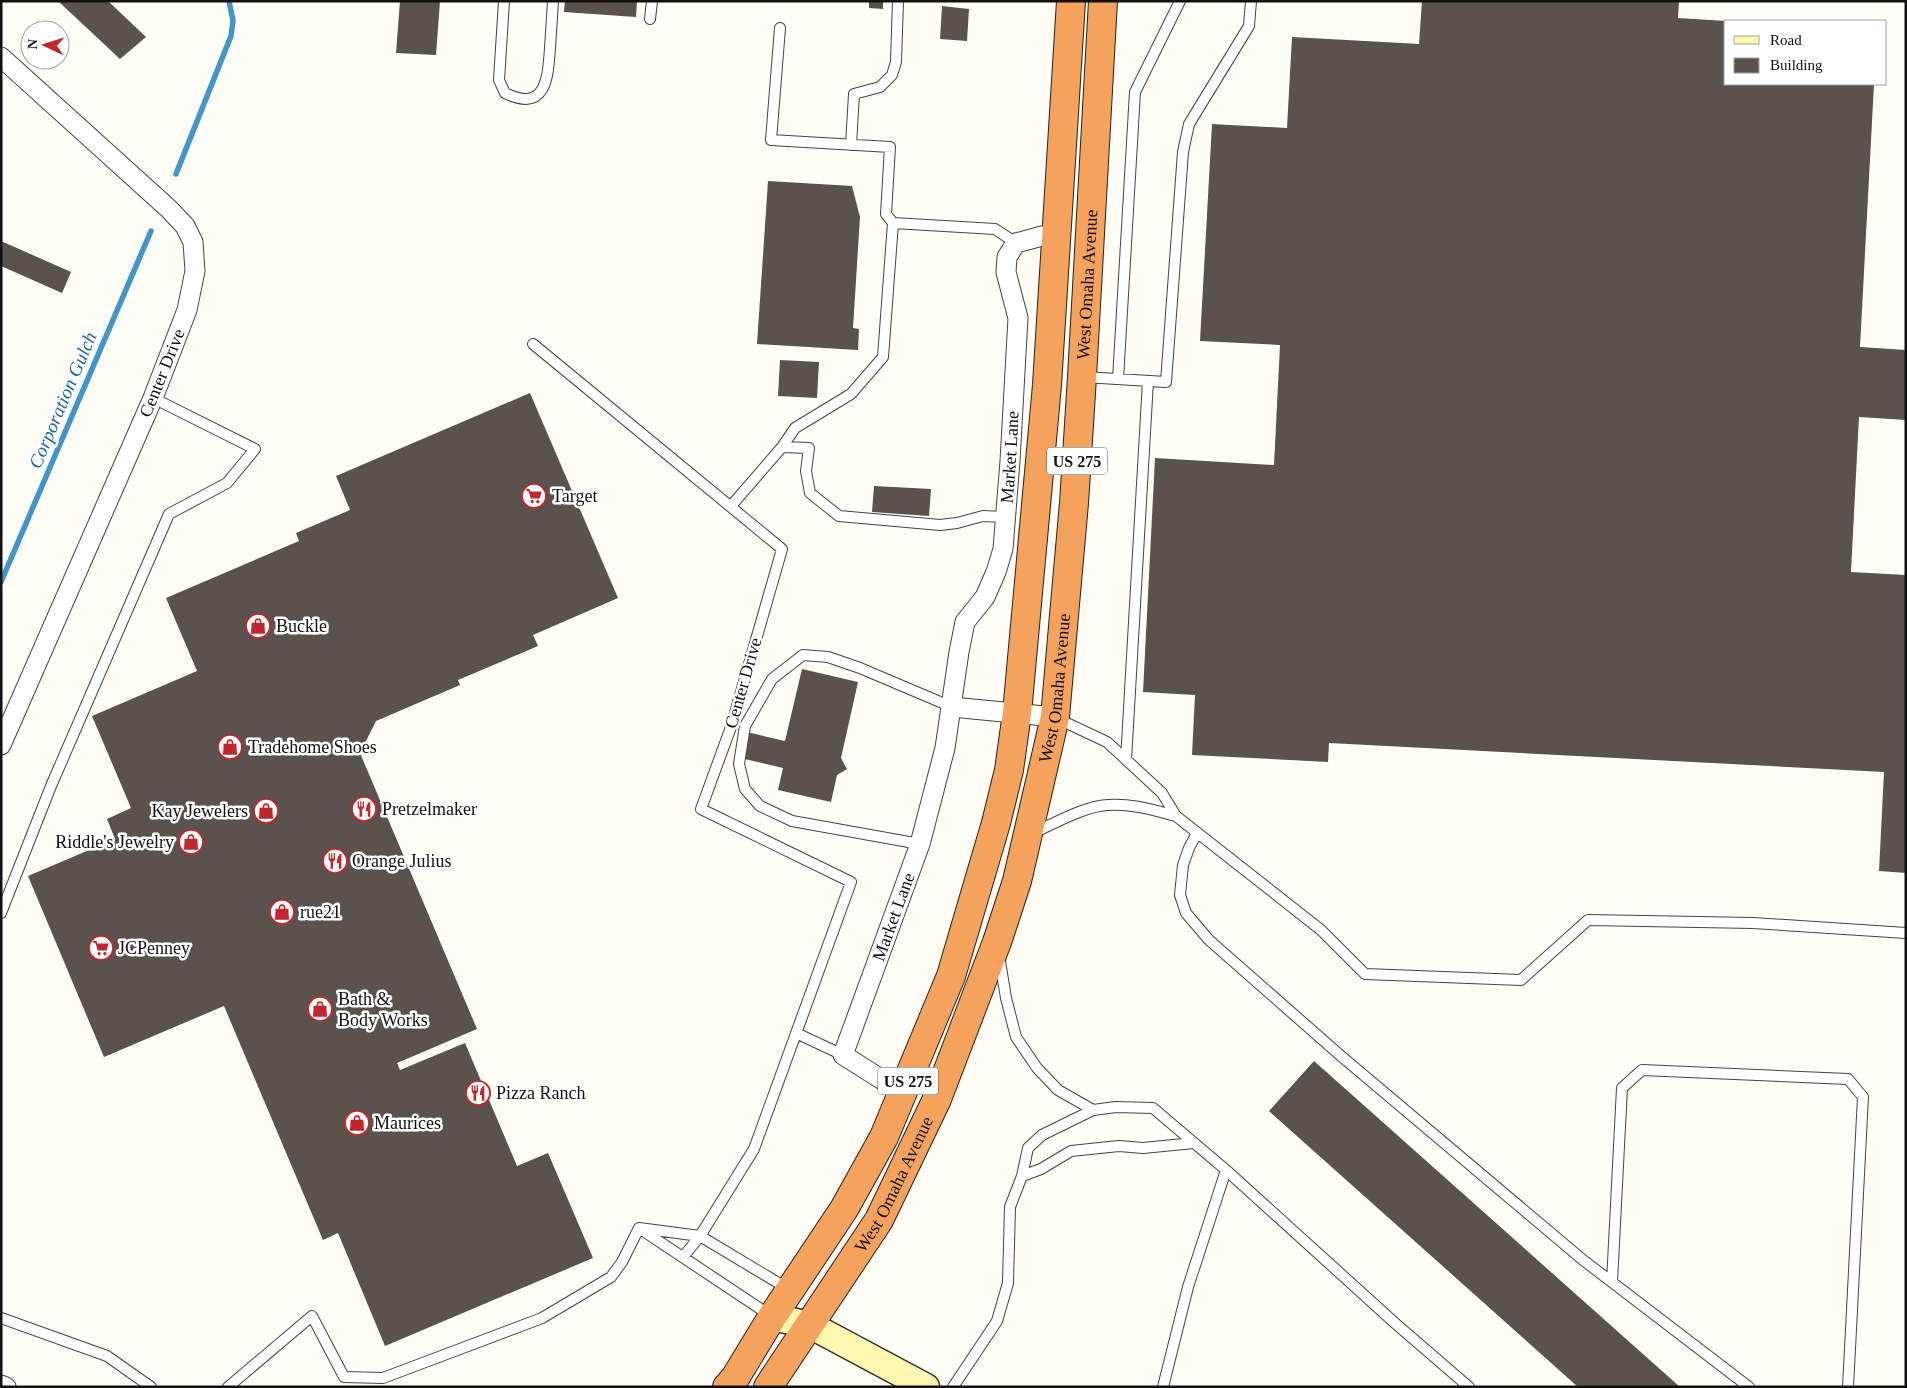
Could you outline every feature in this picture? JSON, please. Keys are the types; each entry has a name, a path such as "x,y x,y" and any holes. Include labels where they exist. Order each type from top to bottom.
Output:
{"highway":[{"name":"West Omaha Avenue","path":"772,1317 844,1209 884,1138 950,976 996,823 1009,770 1017,713 1047,385 1071,1"},
{"name":"West Omaha Avenue","path":"810,1325 879,1220 937,1099 997,942 1017,881 1055,717 1074,503 1103,1"},
{"name":"US 275","path":"727,1387 772,1317"},
{"name":"US 275","path":"768,1387 810,1325"}],"street":[{"name":"Center Drive","path":"1,57 169,209 185,226 193,242 195,271 187,310 153,398 1,745"},
{"path":"1016,243 1042,236 1057,238"},
{"name":"Market Lane","path":"843,1055 920,844 945,748 965,622 986,597 1003,549 1018,318 1006,272 1007,257 1016,243"},
{"path":"952,707 1055,717"},
{"path":"843,1055 903,1093"},
{"path":"790,1290 810,1325"},
{"path":"772,1317 810,1325 926,1387"},
{"path":"1,1385 6,1387"}],"lane":[{"path":"504,1 498,80 504,94 523,99 531,98 541,93 546,85 549,73 553,1"},
{"path":"650,20 652,1"},
{"path":"851,145 854,94 880,87 892,75 896,62 898,1"},
{"path":"1118,379 1136,92 1180,1"},
{"path":"1082,377 1166,382 1183,152 1189,124 1248,26 1251,1"},
{"path":"731,506 782,447 795,428 851,394 883,357 893,223 886,214 890,147 771,140 780,28"},
{"path":"893,223 995,229 1016,243"},
{"name":"Center Drive","path":"533,344 782,549 731,727 701,809 851,882 796,1033"},
{"path":"1126,760 1148,381"},
{"path":"1,912 51,786 169,514 227,483 255,449 153,398"},
{"path":"782,447 809,448 806,471 810,493 839,516 940,524 957,523 983,516 1004,517"},
{"path":"920,844 792,821 760,806 745,789 739,764 746,726 772,678 803,655 828,657 860,668 952,707"},
{"path":"1055,717 1107,742 1162,793 1176,816 1320,930 1365,974 1521,980 1588,920 1753,923 1906,933"},
{"path":"1028,836 1069,816 1106,805 1140,806 1176,816"},
{"path":"1197,833 1183,865 1180,895 1186,913 1209,940 1341,1056 1576,1254 1748,1387"},
{"path":"997,942 1006,998 1016,1037 1037,1068 1058,1090 1093,1110"},
{"path":"683,1257 700,1236 754,1149 796,1033 843,1055"},
{"path":"1612,1282 1622,1088 1642,1070 1848,1079 1863,1097 1848,1387"},
{"path":"953,1387 997,1321 1008,1283 1010,1207 1022,1176 1028,1148 1042,1135 1093,1110 1116,1107 1153,1108 1226,1170 1396,1324 1469,1387"},
{"path":"1022,1176 1041,1169 1071,1151 1119,1146 1143,1148 1194,1142"},
{"path":"1163,1387 1188,1287 1226,1170"},
{"path":"639,1228 700,1236 790,1290"},
{"path":"639,1228 772,1317"},
{"path":"228,1387 312,1316 344,1377 382,1378 542,1318 611,1277 622,1262 639,1228"},
{"path":"1,1318 107,1356 151,1387"}],"building":[{"path":"58,1 108,1 146,37 120,59"},
{"path":"400,1 440,1 436,55 396,53"},
{"path":"565,1 637,1 636,17 564,12"},
{"path":"869,1 883,1 883,9 869,8"},
{"path":"1422,1 1679,1 1678,18 1724,21 1724,85 1874,85 1860,347 1906,350 1906,420 1859,417 1851,572 1906,575 1906,873 1879,871 1884,772 1329,743 1328,762 1192,755 1195,695 1143,692 1155,458 1274,465 1280,345 1200,341 1212,124 1287,128 1292,37 1419,44"},
{"path":"942,6 969,9 967,41 940,39"},
{"path":"768,181 852,186 860,217 853,328 859,329 858,350 757,344"},
{"path":"1,241 71,272 62,293 1,266"},
{"path":"780,360 819,362 817,398 778,396"},
{"path":"530,393 618,598 533,635 538,646 458,680 460,685 376,721 360,753 477,1029 397,1063 400,1070 465,1043 517,1166 548,1153 593,1258 385,1346 338,1233 323,1240 224,1006 104,1057 28,876 115,839 107,819 131,808 92,716 197,671 166,598 299,541 296,533 350,510 336,476"},
{"path":"874,486 931,489 929,516 872,512"},
{"path":"802,669 858,682 841,758 847,769 837,775 831,802 778,790 783,768 736,757 742,731 785,741"},
{"path":"1314,1061 1680,1387 1578,1387 1269,1111"}],"waterway":[{"name":"Corporation Gulch","path":"176,174 231,36 233,21 229,1"},
{"name":"Corporation Gulch","path":"1,582 151,231"}],"place":[{"name":"Target","path":"534,496"},
{"name":"Buckle","path":"258,626"},
{"name":"Tradehome Shoes","path":"230,747"},
{"name":"Pretzelmaker","path":"364,809"},
{"name":"Kay Jewelers","path":"266,811"},
{"name":"Riddle's Jewelry","path":"191,842"},
{"name":"Orange Julius","path":"335,861"},
{"name":"rue21","path":"282,912"},
{"name":"JCPenney","path":"101,948"},
{"name":"Bath & Body Works","path":"320,1009"},
{"name":"Pizza Ranch","path":"478,1093"},
{"name":"Maurices","path":"357,1123"}]}
